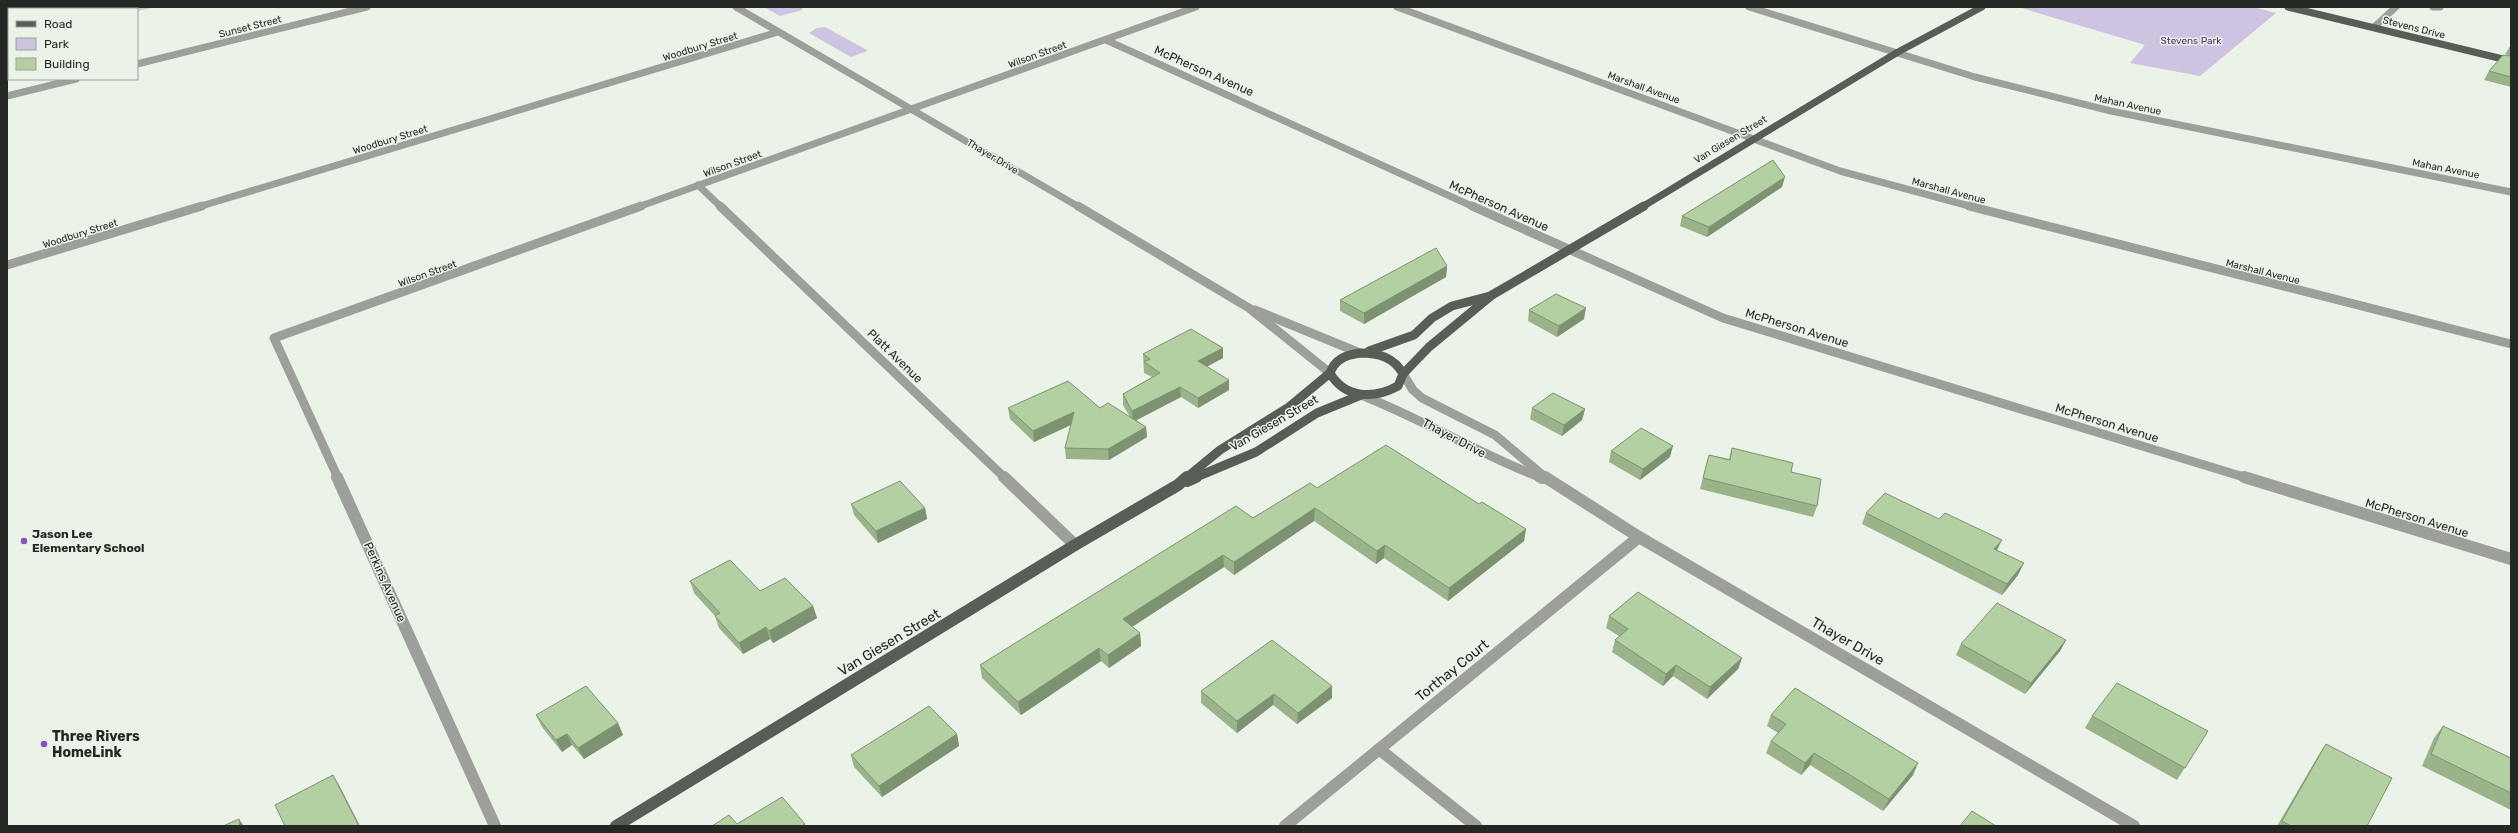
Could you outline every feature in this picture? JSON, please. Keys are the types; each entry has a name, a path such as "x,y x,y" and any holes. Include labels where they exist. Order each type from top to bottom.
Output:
{"main road":[{"name":"Van Giesen Street","path":"1403,374 1429,347 1492,295 1570,251 1898,52 1982,7"},
{"name":"Stevens Drive","path":"2288,7 2511,62"},
{"name":"Van Giesen Street","path":"1360,353 1389,346 1414,335 1432,318 1452,306 1492,295"},
{"path":"1360,353 1371,353 1390,358 1396,363 1403,374 1398,386 1392,391 1372,396 1361,395 1339,387 1330,373 1335,362 1342,357 1360,353"},
{"name":"Van Giesen Street","path":"1178,485 1220,450 1289,407 1330,373"},
{"name":"Van Giesen Street","path":"616,826 1075,545 1178,485 1256,452 1317,413 1361,395"}],"street":[{"name":"Sunset Street","path":"138,64 367,7"},
{"name":"Thayer Drive","path":"736,7 913,108 1249,308 1360,353"},
{"name":"Wilson Street","path":"274,338 1196,7"},
{"name":"Marshall Avenue","path":"1397,7 1756,138 1840,171 1945,200 2511,344"},
{"name":"Mahan Avenue","path":"1748,7 1975,77 2111,111 2511,192"},
{"path":"2374,27 2396,7"},
{"path":"2433,7 2440,7"},
{"name":"Woodbury Street","path":"7,265 778,32"},
{"name":"McPherson Avenue","path":"1106,40 1570,251 1723,318 2511,559"},
{"path":"7,96 72,80"},
{"name":"Platt Avenue","path":"698,185 1075,545"},
{"name":"Thayer Drive","path":"1249,308 1274,330 1296,342 1330,373"},
{"name":"Perkins Avenue","path":"274,338 495,826"},
{"name":"Thayer Drive","path":"1403,374 1413,390 1422,398 1495,435 1548,480 1639,537 2134,826"},
{"name":"Thayer Drive","path":"1361,395 1425,422 1513,468 1548,480"},
{"name":"Torthay Court","path":"1285,826 1639,537"},
{"path":"1379,749 1476,826"}],"green space":[{"path":"157,7 138,11 138,8 50,8"},
{"path":"764,7 802,7 802,10 780,16"},
{"name":"Stevens Park","path":"2018,7 2253,7 2276,13 2200,76 2130,63 2145,45"},
{"path":"825,27 867,51 851,57 809,33 817,28"}],"building":[{"path":"2503,55 2511,56 2511,77 2489,71"},
{"path":"1773,160 1785,177 1709,227 1682,216"},
{"path":"1436,248 1447,266 1364,313 1340,300"},
{"path":"1556,294 1586,308 1559,326 1529,310"},
{"path":"1191,329 1223,348 1198,361 1229,380 1198,398 1180,387 1132,411 1123,394 1160,373 1144,362 1150,359 1143,354"},
{"path":"1068,381 1100,408 1108,403 1146,427 1108,449 1065,448 1074,412 1033,431 1008,408"},
{"path":"1553,393 1585,409 1564,425 1532,408"},
{"path":"1641,428 1673,446 1643,469 1611,451"},
{"path":"1386,445 1479,504 1482,502 1526,529 1449,588 1385,545 1377,551 1315,508 1234,562 1223,555 1123,619 1140,633 1108,655 1099,648 1018,702 980,665 1236,506 1253,518 1310,483 1317,488"},
{"path":"1732,448 1793,463 1791,472 1821,479 1817,506 1703,478 1709,455 1730,460"},
{"path":"900,481 925,508 876,531 851,504"},
{"path":"1885,493 1939,519 1945,513 2002,540 1994,549 2024,563 2007,584 1866,513"},
{"path":"730,560 760,591 785,578 813,606 769,631 766,627 739,643 715,616 720,613 690,581"},
{"path":"1638,592 1742,658 1710,687 1676,665 1666,674 1615,640 1628,629 1609,616"},
{"path":"1997,603 2066,640 2031,683 1961,644"},
{"path":"1272,640 1332,686 1298,713 1274,694 1237,721 1201,691"},
{"path":"2117,683 2208,731 2185,768 2092,716"},
{"path":"586,686 618,723 578,748 567,734 556,740 536,715"},
{"path":"1795,688 1918,763 1889,799 1814,753 1805,763 1771,741 1786,724 1771,715"},
{"path":"929,706 957,734 879,786 851,755"},
{"path":"2443,726 2511,758 2511,793 2431,754"},
{"path":"2326,744 2392,778 2367,826 2291,826 2282,821"},
{"path":"333,775 359,826 285,826 275,805"},
{"path":"782,797 805,824 802,826 712,826 729,815 737,824"},
{"path":"1972,811 1996,826 1960,826"},
{"path":"239,819 240,826 223,826"}],"place":[{"name":"Jason Lee Elementary School","path":"24,541"},
{"name":"Three Rivers HomeLink","path":"44,744"}]}
